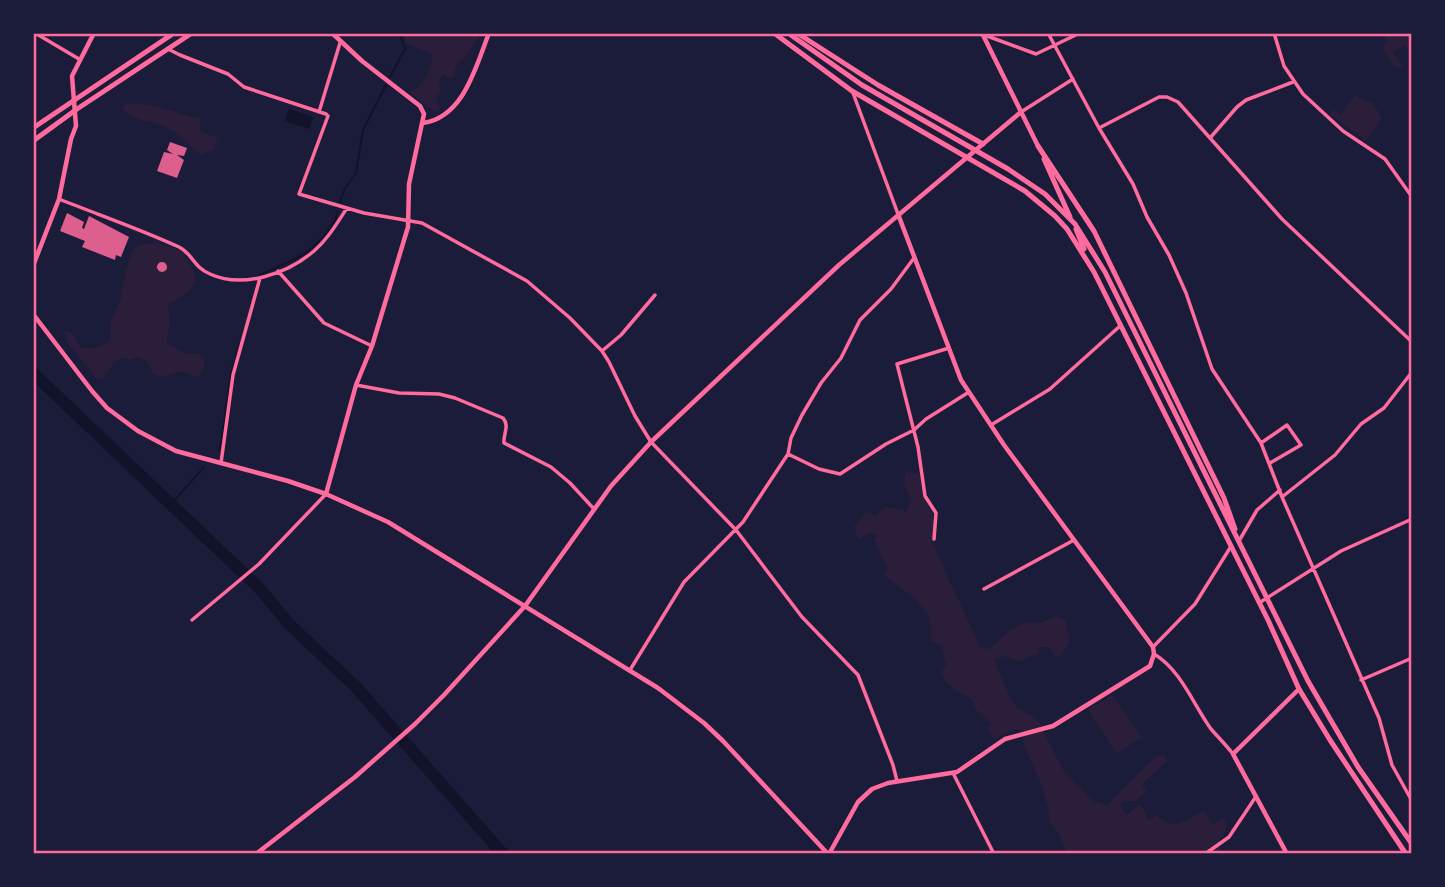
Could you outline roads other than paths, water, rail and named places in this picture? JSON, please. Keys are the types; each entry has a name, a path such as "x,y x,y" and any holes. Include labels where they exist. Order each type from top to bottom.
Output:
{"highway":[{"path":"33,128 174,33"},
{"path":"33,141 191,33"},
{"path":"774,33 852,90 1025,191 1055,216 1074,239 1094,272"},
{"path":"788,33 829,64 1008,169 1057,205 1090,244 1266,599 1330,721 1412,844"},
{"path":"797,33 878,85 983,144"},
{"path":"1038,146 1091,225 1224,498 1238,542"},
{"path":"1038,146 1094,272 1299,689 1406,854"},
{"path":"1077,232 1081,225 1091,225"},
{"path":"1120,326 1131,328 1136,318"}],"street":[{"path":"35,33 79,59"},
{"path":"33,266 59,199 76,126 76,99 71,81 79,59 94,33"},
{"path":"192,620 259,564 326,494 356,385 372,346 409,220 409,184 424,114 421,106 332,33"},
{"path":"423,123 440,117 461,97 473,75 489,33"},
{"path":"981,33 1036,54 1080,33"},
{"path":"981,33 1038,146"},
{"path":"1048,33 1098,128 1133,184 1147,217 1169,255 1186,293 1212,369 1261,443 1282,498 1379,718 1392,765 1412,802"},
{"path":"1274,33 1284,66 1293,82 1315,107 1343,131 1385,159 1412,197"},
{"path":"319,112 341,43"},
{"path":"168,49 228,74 244,87 328,116 299,194 347,208 422,223 527,281 570,318 602,351 651,442 736,530 802,617 858,675 897,781"},
{"path":"256,854 355,777 415,724 525,606 594,509 651,442 839,265 898,214 1021,112 1073,79"},
{"path":"1210,138 1246,100 1293,82"},
{"path":"33,314 107,408 156,442 185,453 289,481 326,494 388,522 658,688 707,726 828,854 858,802 872,789 897,781 953,774 1005,739 1053,726 1150,666 1154,654 1153,647 961,380 852,90"},
{"path":"1098,128 1153,100 1167,97 1178,102 1282,219 1412,342"},
{"path":"59,199 183,249 197,268 212,276 236,280 260,278 292,265 315,250 347,208"},
{"path":"630,670 684,582 736,530 788,454 791,438 802,415 821,383 841,358 860,320 891,289 915,256"},
{"path":"278,271 324,323 372,346"},
{"path":"221,463 233,375 260,278"},
{"path":"602,351 621,335 654,295"},
{"path":"991,425 1050,389 1120,326"},
{"path":"934,539 936,513 925,496 922,465 897,365 949,348"},
{"path":"1282,498 1335,455 1362,424 1384,408 1412,372"},
{"path":"356,385 399,393 439,394 503,418 507,422 504,443 551,467 594,509"},
{"path":"788,454 819,470 840,474 875,450 914,430 926,419 969,392"},
{"path":"1261,443 1287,425 1301,445 1270,463"},
{"path":"1238,542 1257,510 1280,491"},
{"path":"1259,603 1341,551 1412,519"},
{"path":"984,589 1074,540"},
{"path":"1153,647 1195,604 1230,548"},
{"path":"1154,654 1164,660 1197,704 1210,727 1233,754 1287,854"},
{"path":"1361,680 1412,657"},
{"path":"1233,754 1299,689"},
{"path":"953,774 993,854"},
{"path":"1205,854 1229,837 1255,798"}],"waterway":[{"path":"390,77 405,49 400,33"},
{"path":"340,202 345,188 356,173 363,130 386,85"},
{"path":"260,275 297,258 313,247 331,226 337,212"},
{"path":"219,450 231,374 240,343"},
{"path":"33,373 260,589 289,624 355,686 503,854"},
{"path":"172,503 204,467"}]}
